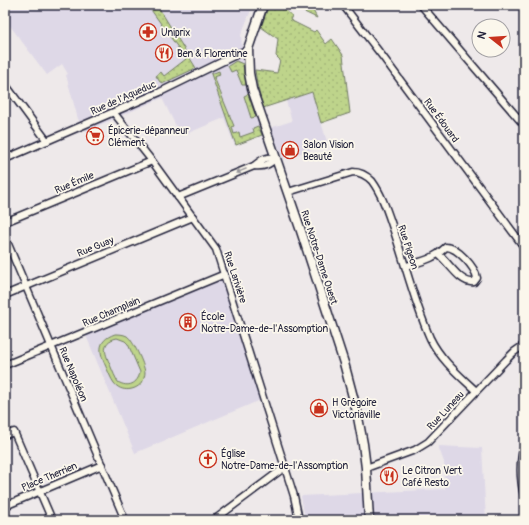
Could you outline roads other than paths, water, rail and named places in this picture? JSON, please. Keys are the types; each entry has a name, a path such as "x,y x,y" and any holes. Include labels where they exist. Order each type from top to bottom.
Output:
{"street":[{"name":"Rue Notre-Dame Ouest","path":"262,5 248,49 249,73 252,90 288,192 344,363 357,412 366,468 369,520"},
{"name":"Rue Édouard","path":"343,5 388,63 524,247"},
{"path":"421,5 524,125"},
{"name":"Rue de l'Aqueduc","path":"5,158 160,92 248,49"},
{"path":"5,84 47,141"},
{"name":"Rue Larivière","path":"114,112 152,161 216,249 294,496 299,520"},
{"path":"178,197 254,166 261,160 269,157 276,158"},
{"name":"Rue Émile","path":"5,222 152,161"},
{"name":"Rue Pigeon","path":"288,192 353,172 366,176 371,180 382,198 406,266 418,308 431,339 442,356 476,391"},
{"name":"Rue Guay","path":"5,294 193,217"},
{"path":"518,240 524,235"},
{"name":"Rue Napoléon","path":"5,237 125,520"},
{"path":"406,266 429,260 446,247 454,249 472,267 477,278 474,282 465,281 444,258 438,254"},
{"name":"Rue Champlain","path":"5,366 225,274"},
{"name":"Rue Luneau","path":"366,468 415,450 428,442 514,352 524,345"},
{"path":"5,435 14,432 52,520"},
{"path":"524,446 520,462 524,496"},
{"name":"Place Therrien","path":"5,506 102,465"},
{"path":"214,520 285,467"}],"place":[{"name":"Uniprix","path":"148,32"},
{"name":"Ben & Florentine","path":"164,53"},
{"name":"Épicerie-dépanneur Clément","path":"95,136"},
{"name":"Salon Vision Beauté","path":"290,150"},
{"name":"École Notre-Dame-de-l'Assomption","path":"188,322"},
{"name":"H Grégoire Victoriaville","path":"319,408"},
{"name":"Église Notre-Dame-de-l'Assomption","path":"208,459"},
{"name":"Le Citron Vert Café Resto","path":"389,476"}]}
